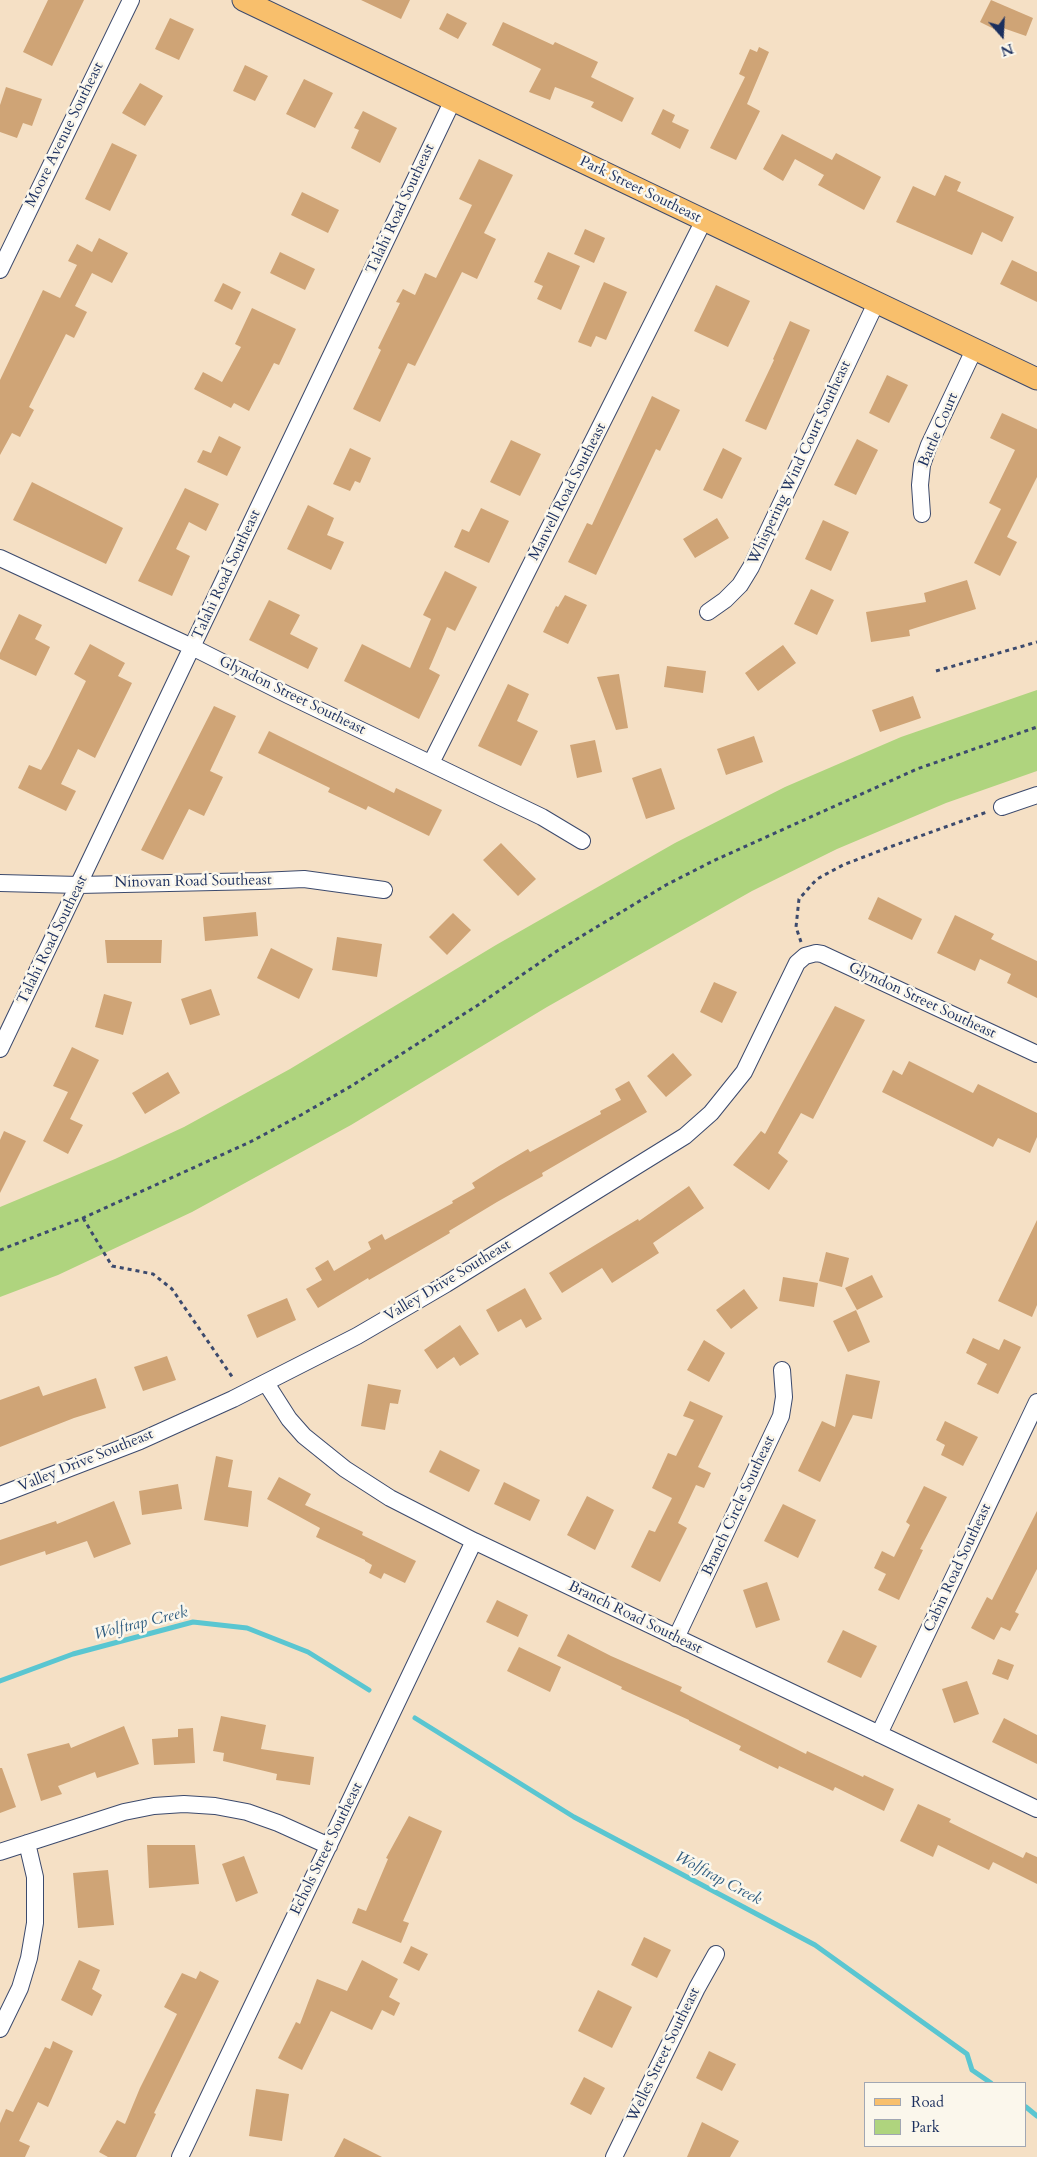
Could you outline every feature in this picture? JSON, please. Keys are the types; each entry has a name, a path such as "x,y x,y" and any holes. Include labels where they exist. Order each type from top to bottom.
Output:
{"main road":[{"name":"Park Street Southeast","path":"243,0 1037,379"}],"street":[{"name":"Moore Avenue Southeast","path":"0,270 131,0"},
{"name":"Talahi Road Southeast","path":"0,1049 453,100"},
{"name":"Manvell Road Southeast","path":"431,763 704,220"},
{"name":"Whispering Wind Court Southeast","path":"708,612 725,600 740,585 751,567 876,303"},
{"name":"Battle Court","path":"922,514 920,485 922,465 929,445 974,350"},
{"name":"Glyndon Street Southeast","path":"0,558 104,608 192,647 431,763 542,817 582,841"},
{"path":"1002,807 1037,795"},
{"name":"Ninovan Road Southeast","path":"0,883 260,882 304,879 384,890"},
{"name":"Glyndon Street Southeast","path":"805,956 816,953 822,954 1037,1054"},
{"name":"Valley Drive Southeast","path":"0,1495 140,1441 266,1383 357,1336 446,1284 685,1136 711,1113 744,1072 797,962 805,956"},
{"name":"Branch Circle Southeast","path":"676,1638 781,1416 784,1397 782,1370"},
{"name":"Branch Road Southeast","path":"266,1383 289,1420 304,1436 345,1469 390,1498 474,1541 1037,1809"},
{"name":"Cabin Road Southeast","path":"879,1734 1037,1402"},
{"name":"Echols Street Southeast","path":"185,2155 474,1541"},
{"path":"0,1852 124,1812 154,1806 184,1804 214,1806 247,1812 278,1823 329,1846"},
{"path":"0,2029 20,1988 29,1958 35,1923 35,1877 27,1843"},
{"name":"Welles Street Southeast","path":"614,2157 696,1988 716,1954"}],"path":[{"path":"936,671 1037,642"},
{"path":"0,1250 83,1218 250,1142 301,1115 353,1085 478,1005 557,951 666,885 713,861 918,769 1037,727"},
{"path":"805,956 796,928 799,899 817,879 843,865 886,848 1002,807"},
{"path":"83,1218 112,1266 153,1274 172,1289 233,1378"}],"green space":[{"path":"1037,690 1037,771 946,803 837,849 752,891 547,1007 351,1125 192,1212 58,1275 0,1297 0,1207 115,1159 184,1127 290,1069 496,945 675,843 785,787 901,737"}],"building":[{"path":"48,0 84,0 52,66 23,52"},
{"path":"361,0 410,0 401,19"},
{"path":"991,0 1033,18 1026,36 1003,28 1000,32 980,22"},
{"path":"447,13 467,23 458,39 439,29"},
{"path":"170,18 194,29 179,60 155,49"},
{"path":"503,22 553,45 555,42 598,62 591,77 634,98 622,122 591,107 594,102 555,87 550,100 529,92 541,69 492,45"},
{"path":"759,47 769,52 747,104 760,111 736,160 710,148 745,77 739,74 750,49 757,52"},
{"path":"245,65 268,76 255,101 233,91"},
{"path":"304,79 333,93 315,128 286,114"},
{"path":"140,83 163,96 145,126 122,113"},
{"path":"6,87 42,99 32,126 23,123 17,138 0,132 0,105"},
{"path":"663,109 675,115 672,122 689,130 680,149 651,134"},
{"path":"363,111 397,128 380,163 351,148 359,130 354,128"},
{"path":"782,134 832,160 836,153 881,177 864,210 818,185 824,175 795,159 783,181 763,169"},
{"path":"112,143 137,155 110,211 85,199"},
{"path":"479,159 513,175 484,233 496,239 477,279 462,272 415,366 408,363 380,422 353,409 381,350 378,348 400,303 396,302 403,289 415,295 425,273 436,278 472,205 459,199"},
{"path":"945,175 961,182 957,191 1014,217 1002,242 982,232 972,255 896,222 913,186 935,196"},
{"path":"302,192 339,210 328,233 291,215"},
{"path":"585,229 605,238 594,263 574,254"},
{"path":"99,238 128,253 112,283 92,273 75,306 87,312 74,338 66,334 29,407 34,410 20,437 12,433 0,455 0,380 43,290 60,298 77,265 68,261 77,244 92,252"},
{"path":"280,252 315,269 305,290 270,273"},
{"path":"548,252 580,266 561,310 537,299 543,286 534,282"},
{"path":"1012,260 1037,272 1037,302 1000,284"},
{"path":"604,282 627,292 606,340 596,336 591,347 578,342"},
{"path":"223,283 241,292 232,310 214,301"},
{"path":"716,285 750,301 728,347 694,331"},
{"path":"252,308 296,329 279,365 274,363 249,411 234,403 231,408 194,389 203,372 222,382 241,347 235,344"},
{"path":"790,321 810,330 766,430 745,421"},
{"path":"887,375 908,385 889,423 869,413"},
{"path":"652,396 680,410 660,451 656,449 596,575 568,562 587,523 592,525"},
{"path":"1002,413 1037,429 1037,477 1007,537 1017,542 1000,576 974,563 1001,509 989,503 1015,450 990,438"},
{"path":"219,436 241,447 227,476 197,462 203,450 211,453"},
{"path":"857,439 878,450 856,495 834,485"},
{"path":"511,440 541,454 520,496 490,482"},
{"path":"350,448 371,458 360,483 355,481 350,491 333,484"},
{"path":"723,448 742,458 722,499 703,490"},
{"path":"32,482 123,528 106,564 13,520"},
{"path":"185,488 219,504 206,531 189,522 176,549 190,556 172,596 138,581"},
{"path":"308,505 334,518 327,535 344,542 331,570 287,549"},
{"path":"481,508 509,521 489,563 454,547 462,529 469,532"},
{"path":"717,518 729,538 695,558 683,539"},
{"path":"823,520 849,532 831,571 805,559"},
{"path":"445,571 477,587 455,631 447,627 429,669 440,675 419,719 344,681 362,644 410,668 431,619 423,615"},
{"path":"967,580 976,609 909,630 910,636 871,642 866,612 926,602 924,593"},
{"path":"811,589 834,600 817,635 794,624"},
{"path":"565,595 587,605 568,644 543,632 556,606 558,607"},
{"path":"269,600 300,615 290,634 318,648 308,669 249,640"},
{"path":"19,614 42,625 35,639 50,647 36,676 0,659 0,653"},
{"path":"90,644 125,663 118,676 132,683 95,758 78,749 61,784 76,791 66,811 18,788 29,765 41,770 49,756 86,681 74,674"},
{"path":"783,645 796,663 758,691 745,673"},
{"path":"667,666 706,671 703,693 664,687"},
{"path":"619,674 628,728 616,730 597,677"},
{"path":"508,684 529,694 517,721 538,731 521,766 478,746"},
{"path":"913,696 921,718 880,732 872,710"},
{"path":"214,706 236,716 210,771 223,777 204,816 189,809 163,860 141,850"},
{"path":"269,731 394,793 396,788 442,810 429,836 368,806 366,810 328,792 330,788 258,753"},
{"path":"754,736 763,762 726,775 717,749"},
{"path":"595,740 602,772 577,778 570,745"},
{"path":"661,768 675,809 646,819 632,778"},
{"path":"501,843 536,879 518,896 483,860"},
{"path":"878,897 922,919 912,940 868,919"},
{"path":"256,912 258,936 205,941 203,917"},
{"path":"453,913 471,930 447,955 429,937"},
{"path":"955,915 994,934 991,939 1037,961 1037,998 1007,983 1011,974 980,959 975,971 937,953"},
{"path":"337,937 382,944 377,977 332,970"},
{"path":"105,940 162,940 161,963 107,963"},
{"path":"271,948 313,969 299,999 257,978"},
{"path":"714,982 737,992 722,1023 700,1012"},
{"path":"211,989 220,1015 190,1025 181,999"},
{"path":"104,994 132,1002 123,1035 95,1027"},
{"path":"835,1006 865,1020 813,1119 801,1113 778,1153 788,1161 769,1190 733,1165 761,1131 765,1134"},
{"path":"72,1047 99,1060 70,1119 83,1125 68,1154 43,1141 68,1092 53,1086"},
{"path":"673,1053 692,1075 666,1097 647,1076"},
{"path":"909,1061 973,1093 978,1084 1037,1113 1037,1137 1030,1153 998,1138 993,1147 882,1092 893,1070 902,1075"},
{"path":"168,1072 180,1093 145,1114 132,1093"},
{"path":"629,1081 647,1112 542,1173 543,1176 449,1231 450,1233 318,1308 306,1289 322,1280 315,1268 328,1260 334,1271 371,1249 368,1242 382,1234 385,1240 453,1203 452,1201 475,1188 472,1183 499,1166 528,1149 530,1152 601,1114 600,1111 621,1100 615,1089"},
{"path":"4,1131 26,1141 0,1193 0,1140"},
{"path":"689,1186 704,1208 653,1243 659,1253 612,1283 602,1268 562,1293 549,1273 638,1219 639,1221"},
{"path":"1037,1220 1037,1305 1032,1317 998,1301"},
{"path":"826,1252 849,1258 842,1287 819,1281"},
{"path":"872,1275 883,1297 857,1310 845,1288"},
{"path":"783,1277 818,1283 814,1307 779,1301"},
{"path":"525,1288 542,1319 526,1328 521,1319 498,1332 486,1310"},
{"path":"744,1289 758,1308 731,1329 716,1310"},
{"path":"287,1298 296,1320 257,1338 247,1315"},
{"path":"856,1310 870,1342 848,1352 833,1321"},
{"path":"460,1325 479,1354 460,1366 454,1357 437,1369 424,1350"},
{"path":"973,1338 999,1350 1004,1339 1021,1347 998,1394 977,1384 987,1364 966,1353"},
{"path":"704,1340 725,1353 709,1382 687,1370"},
{"path":"167,1356 176,1380 143,1391 134,1367"},
{"path":"846,1374 880,1381 872,1419 853,1415 820,1482 798,1471 822,1421 835,1427"},
{"path":"96,1378 106,1408 74,1418 0,1447 0,1400 39,1386 43,1396"},
{"path":"368,1384 401,1390 398,1404 390,1403 385,1430 361,1426"},
{"path":"690,1401 723,1416 698,1467 711,1473 704,1488 696,1485 678,1523 687,1528 660,1582 631,1567 649,1530 655,1532 672,1498 652,1488 668,1453 676,1456 694,1420 683,1416"},
{"path":"945,1421 978,1437 963,1466 941,1455 945,1445 936,1440"},
{"path":"440,1450 480,1470 469,1492 429,1472"},
{"path":"216,1456 233,1460 228,1487 252,1491 248,1527 204,1520"},
{"path":"279,1477 311,1494 305,1505 363,1532 362,1535 416,1561 405,1583 384,1573 381,1579 369,1573 372,1565 316,1537 320,1528 267,1499"},
{"path":"504,1482 540,1500 530,1521 494,1504"},
{"path":"178,1484 182,1509 142,1515 139,1491"},
{"path":"924,1486 947,1497 920,1549 923,1550 899,1600 878,1590 886,1574 874,1568 882,1551 894,1557 910,1525 906,1522"},
{"path":"587,1496 614,1510 595,1550 567,1535"},
{"path":"114,1501 131,1544 94,1558 87,1541 46,1555 45,1551 0,1566 0,1540 56,1521 57,1524"},
{"path":"783,1504 816,1520 798,1558 764,1541"},
{"path":"1037,1511 1037,1569 1015,1612 1019,1614 1010,1631 1001,1627 994,1640 971,1628 987,1597 992,1600"},
{"path":"767,1582 780,1620 756,1628 743,1590"},
{"path":"497,1600 528,1615 518,1637 486,1622"},
{"path":"843,1630 877,1646 861,1678 827,1662"},
{"path":"568,1634 611,1656 682,1687 680,1691 806,1754 807,1751 894,1789 884,1811 835,1787 833,1791 779,1766 778,1769 739,1750 741,1746 621,1689 622,1687 557,1656"},
{"path":"519,1647 561,1667 550,1692 507,1671"},
{"path":"998,1659 1014,1665 1008,1680 992,1674"},
{"path":"967,1681 979,1714 954,1723 942,1689"},
{"path":"221,1716 266,1725 261,1749 314,1757 310,1785 276,1780 277,1774 223,1761 224,1753 213,1751"},
{"path":"1004,1718 1037,1735 1037,1764 992,1742"},
{"path":"124,1726 139,1764 97,1778 95,1772 58,1786 62,1794 41,1801 27,1754 69,1743 71,1748"},
{"path":"193,1728 195,1763 154,1765 152,1739 178,1737 178,1729"},
{"path":"0,1768 2,1768 16,1807 0,1813"},
{"path":"918,1804 951,1819 949,1822 1023,1858 1026,1852 1037,1857 1037,1884 993,1862 989,1870 938,1845 933,1857 900,1841"},
{"path":"409,1816 442,1831 403,1921 409,1923 401,1943 352,1923 358,1908 366,1911 388,1859 386,1858"},
{"path":"147,1845 195,1845 199,1884 149,1888"},
{"path":"244,1856 258,1893 236,1902 222,1864"},
{"path":"108,1870 114,1925 78,1928 73,1873"},
{"path":"644,1937 671,1950 657,1978 631,1965"},
{"path":"411,1946 428,1954 419,1971 403,1963"},
{"path":"79,1960 100,1970 92,1989 102,1995 92,2016 61,2000"},
{"path":"362,1960 398,1979 389,1997 400,2003 394,2016 382,2010 372,2030 331,2011 302,2070 278,2058 296,2022 300,2024 317,1979 347,1991"},
{"path":"200,1971 219,1981 154,2113 156,2114 136,2157 108,2157 99,2152 117,2120 125,2124 140,2088 177,2014 164,2007 182,1973 196,1979"},
{"path":"598,1990 632,2007 612,2048 578,2031"},
{"path":"53,2041 73,2051 48,2107 38,2102 19,2141 30,2146 25,2157 0,2157 0,2123 6,2109 13,2112 45,2047 50,2049"},
{"path":"709,2051 736,2064 722,2091 696,2078"},
{"path":"584,2077 605,2088 591,2115 570,2104"},
{"path":"256,2089 289,2094 282,2141 249,2136"},
{"path":"702,2122 739,2141 730,2157 687,2157"},
{"path":"344,2138 382,2157 334,2157"}],"waterway":[{"name":"Wolftrap Creek","path":"0,1681 73,1654 193,1622 247,1628 308,1652 369,1690"},
{"name":"Wolftrap Creek","path":"415,1718 574,1817 815,1945 967,2054 972,2070 990,2082"},
{"name":"Wolftrap Creek","path":"1027,2108 1037,2116"}]}
